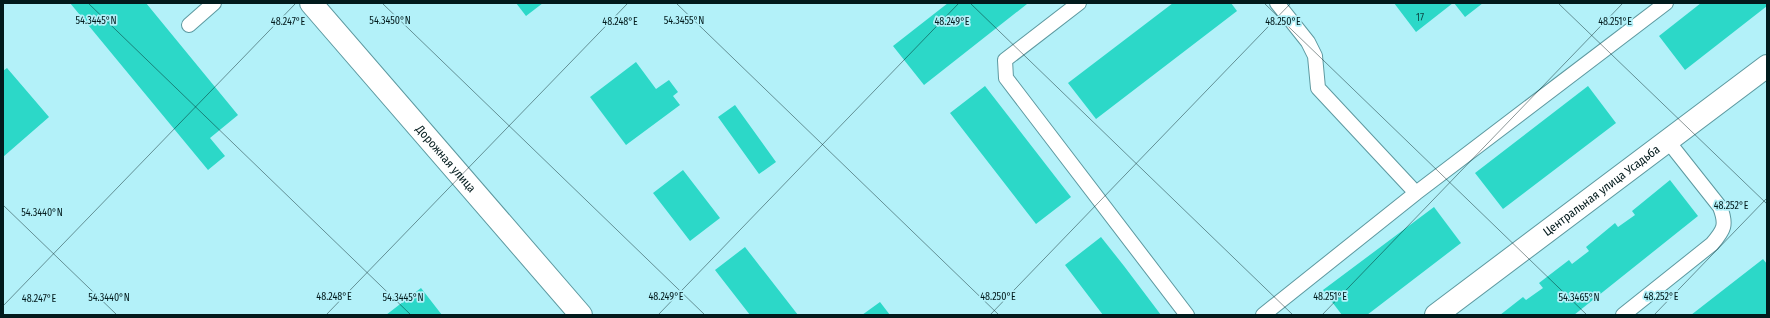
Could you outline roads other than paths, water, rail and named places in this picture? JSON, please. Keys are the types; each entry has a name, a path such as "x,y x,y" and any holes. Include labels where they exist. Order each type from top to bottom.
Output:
{"street":[{"name":"Дорожная улица","path":"311,3 575,313"},
{"name":"Центральная улица Усадьба","path":"1436,315 1767,66"}],"lane":[{"path":"189,25 214,3"},
{"path":"1079,3 1004,60 1006,78 1187,315"},
{"path":"1278,3 1308,42 1315,56 1318,88 1416,193"},
{"path":"1263,315 1416,193 1666,3"},
{"path":"1623,315 1712,244 1722,232 1725,219 1720,207 1667,140"}]}
